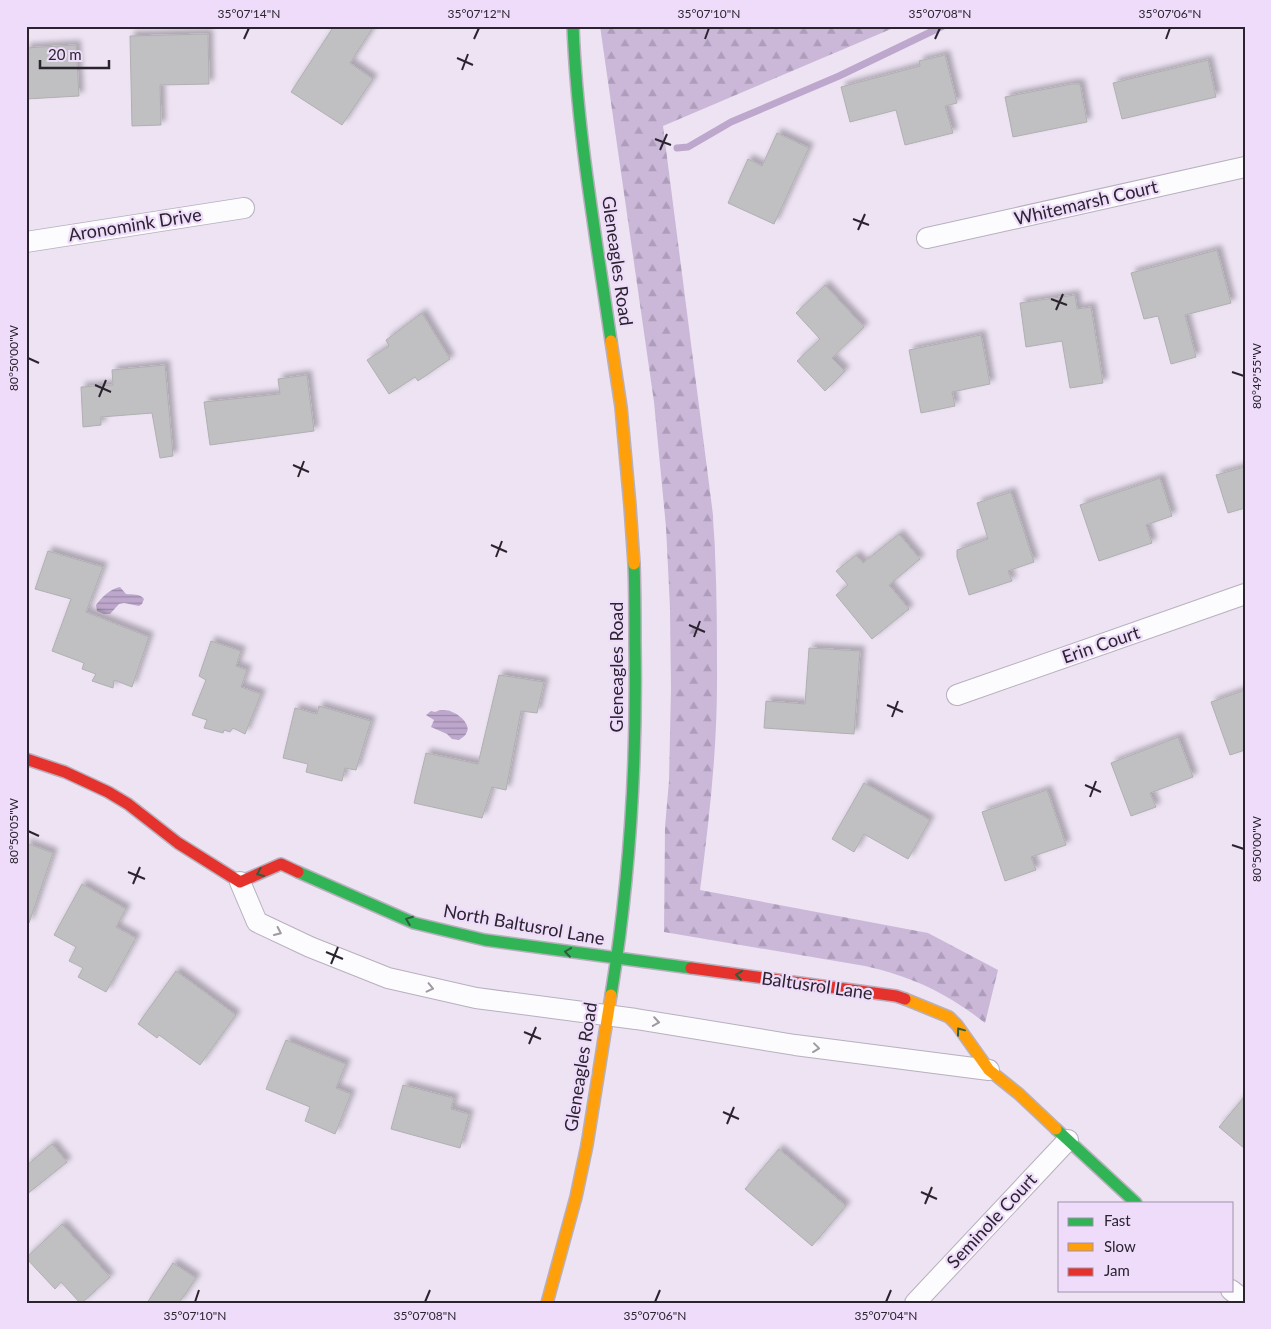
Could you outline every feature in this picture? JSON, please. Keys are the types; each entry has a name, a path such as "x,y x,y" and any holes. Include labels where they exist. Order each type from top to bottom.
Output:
{"street":[{"name":"Gleneagles Road","path":"548,1303 576,1197 587,1144 617,959 631,824 635,743 636,642 630,506 621,407 584,155 575,73 573,26"},
{"name":"Whitemarsh Court","path":"927,238 1245,167"},
{"name":"Aronomink Drive","path":"26,242 244,208"},
{"name":"Erin Court","path":"957,695 1245,594"},
{"path":"26,759 65,772 108,792 128,804 178,843 240,882 257,922 310,947 388,978 476,998 636,1019 795,1045 989,1070"},
{"name":"North Baltusrol Lane","path":"240,882 281,864 414,923 484,940 617,959"},
{"name":"Baltusrol Lane","path":"617,959 896,996 949,1017 989,1070 1020,1094 1135,1202"},
{"name":"Seminole Court","path":"915,1303 1068,1140"},
{"path":"1234,1292 1245,1301"}],"green space":[{"path":"600,26 898,26 663,126 715,543 717,634 716,734 700,890 928,933 998,970 985,1023 957,1003 929,987 882,970 664,932 665,827 669,781 671,689 666,527 654,402"}],"shaded area":[{"path":"120,587 126,594 142,597 144,599 142,604 139,606 119,604 110,614 97,611 96,605 101,599 110,591"},
{"path":"431,711 451,711 458,715 466,724 466,734 459,740 452,739 447,734 431,727 434,720 426,715"}],"building":[{"path":"334,26 374,26 350,63 373,79 342,125 291,92"},
{"path":"208,34 209,84 160,85 161,125 132,126 130,36"},
{"path":"76,45 79,96 26,99 26,48"},
{"path":"945,55 957,103 945,106 953,133 905,145 896,110 850,122 841,87 920,66 919,61"},
{"path":"1208,60 1216,97 1122,119 1113,83"},
{"path":"1080,84 1087,122 1013,137 1005,97"},
{"path":"777,133 809,148 774,224 728,203 748,159 762,166"},
{"path":"1217,250 1231,303 1185,315 1196,357 1171,364 1158,316 1144,319 1131,273"},
{"path":"825,285 864,327 832,358 845,371 825,391 797,361 820,339 796,313"},
{"path":"1075,295 1077,309 1091,307 1103,383 1070,388 1062,341 1026,347 1020,303"},
{"path":"422,313 450,359 418,381 415,377 389,394 367,360 389,346 386,340"},
{"path":"981,335 990,384 952,392 955,406 921,413 909,350"},
{"path":"165,365 173,456 160,458 152,413 101,417 101,425 83,427 81,387 113,385 112,370"},
{"path":"307,375 314,431 210,445 204,402 280,394 278,379"},
{"path":"1245,467 1245,508 1228,513 1216,475"},
{"path":"1160,478 1172,516 1146,525 1152,543 1099,561 1080,505"},
{"path":"1011,492 1034,562 1008,571 1012,581 969,595 957,557 957,550 988,539 977,503"},
{"path":"899,534 920,559 889,585 909,609 872,639 836,595 848,585 836,571 856,555 863,563"},
{"path":"48,551 103,567 86,612 149,637 132,687 114,680 113,688 92,681 96,674 82,669 84,663 52,651 71,599 35,589"},
{"path":"211,641 241,651 236,666 247,670 241,687 261,694 245,734 233,728 230,732 224,730 223,733 204,728 207,720 192,715 206,680 199,676"},
{"path":"809,648 860,651 854,734 764,728 766,701 805,704"},
{"path":"499,675 544,682 537,713 521,711 506,790 492,787 482,818 414,803 426,753 478,764"},
{"path":"1245,690 1245,750 1230,755 1211,702"},
{"path":"319,706 371,721 356,770 345,768 342,781 306,772 308,764 283,758 295,708 317,714"},
{"path":"1178,737 1193,777 1150,793 1156,807 1131,816 1111,763"},
{"path":"864,783 930,820 908,859 864,834 854,852 832,839"},
{"path":"1047,790 1066,845 1031,857 1036,870 1005,881 982,812"},
{"path":"26,843 53,853 29,923 26,922"},
{"path":"82,884 126,909 116,927 136,938 106,992 78,977 83,968 69,961 76,947 54,935"},
{"path":"176,971 236,1015 200,1065 159,1035 157,1038 138,1024"},
{"path":"286,1040 346,1064 336,1088 351,1094 335,1134 305,1121 310,1107 266,1089"},
{"path":"403,1085 454,1098 451,1109 469,1114 460,1148 391,1129"},
{"path":"1245,1096 1245,1149 1219,1127"},
{"path":"52,1144 67,1162 26,1195 26,1166"},
{"path":"779,1149 846,1206 812,1246 745,1189"},
{"path":"62,1224 110,1277 82,1303 61,1282 55,1289 26,1258"},
{"path":"173,1263 196,1278 179,1303 147,1303"}],"waterway":[{"path":"677,148 688,147 731,122 839,76 943,26"}],"traffic: fast":[{"path":"573,26 583,145 611,341"},
{"path":"611,995 623,908 631,820 635,732 634,564"},
{"path":"298,872 414,923 485,940 691,968"},
{"path":"1056,1129 1135,1202"}],"traffic: slow":[{"path":"611,341 621,407 634,564"},
{"path":"547,1303 576,1197 587,1145 611,995"},
{"path":"905,999 949,1017 957,1025 989,1070 1019,1094 1056,1129"}],"traffic: jam":[{"path":"26,759 65,772 108,792 128,804 178,843 240,882 281,864 298,872"},
{"path":"691,968 896,996 905,999"}]}
